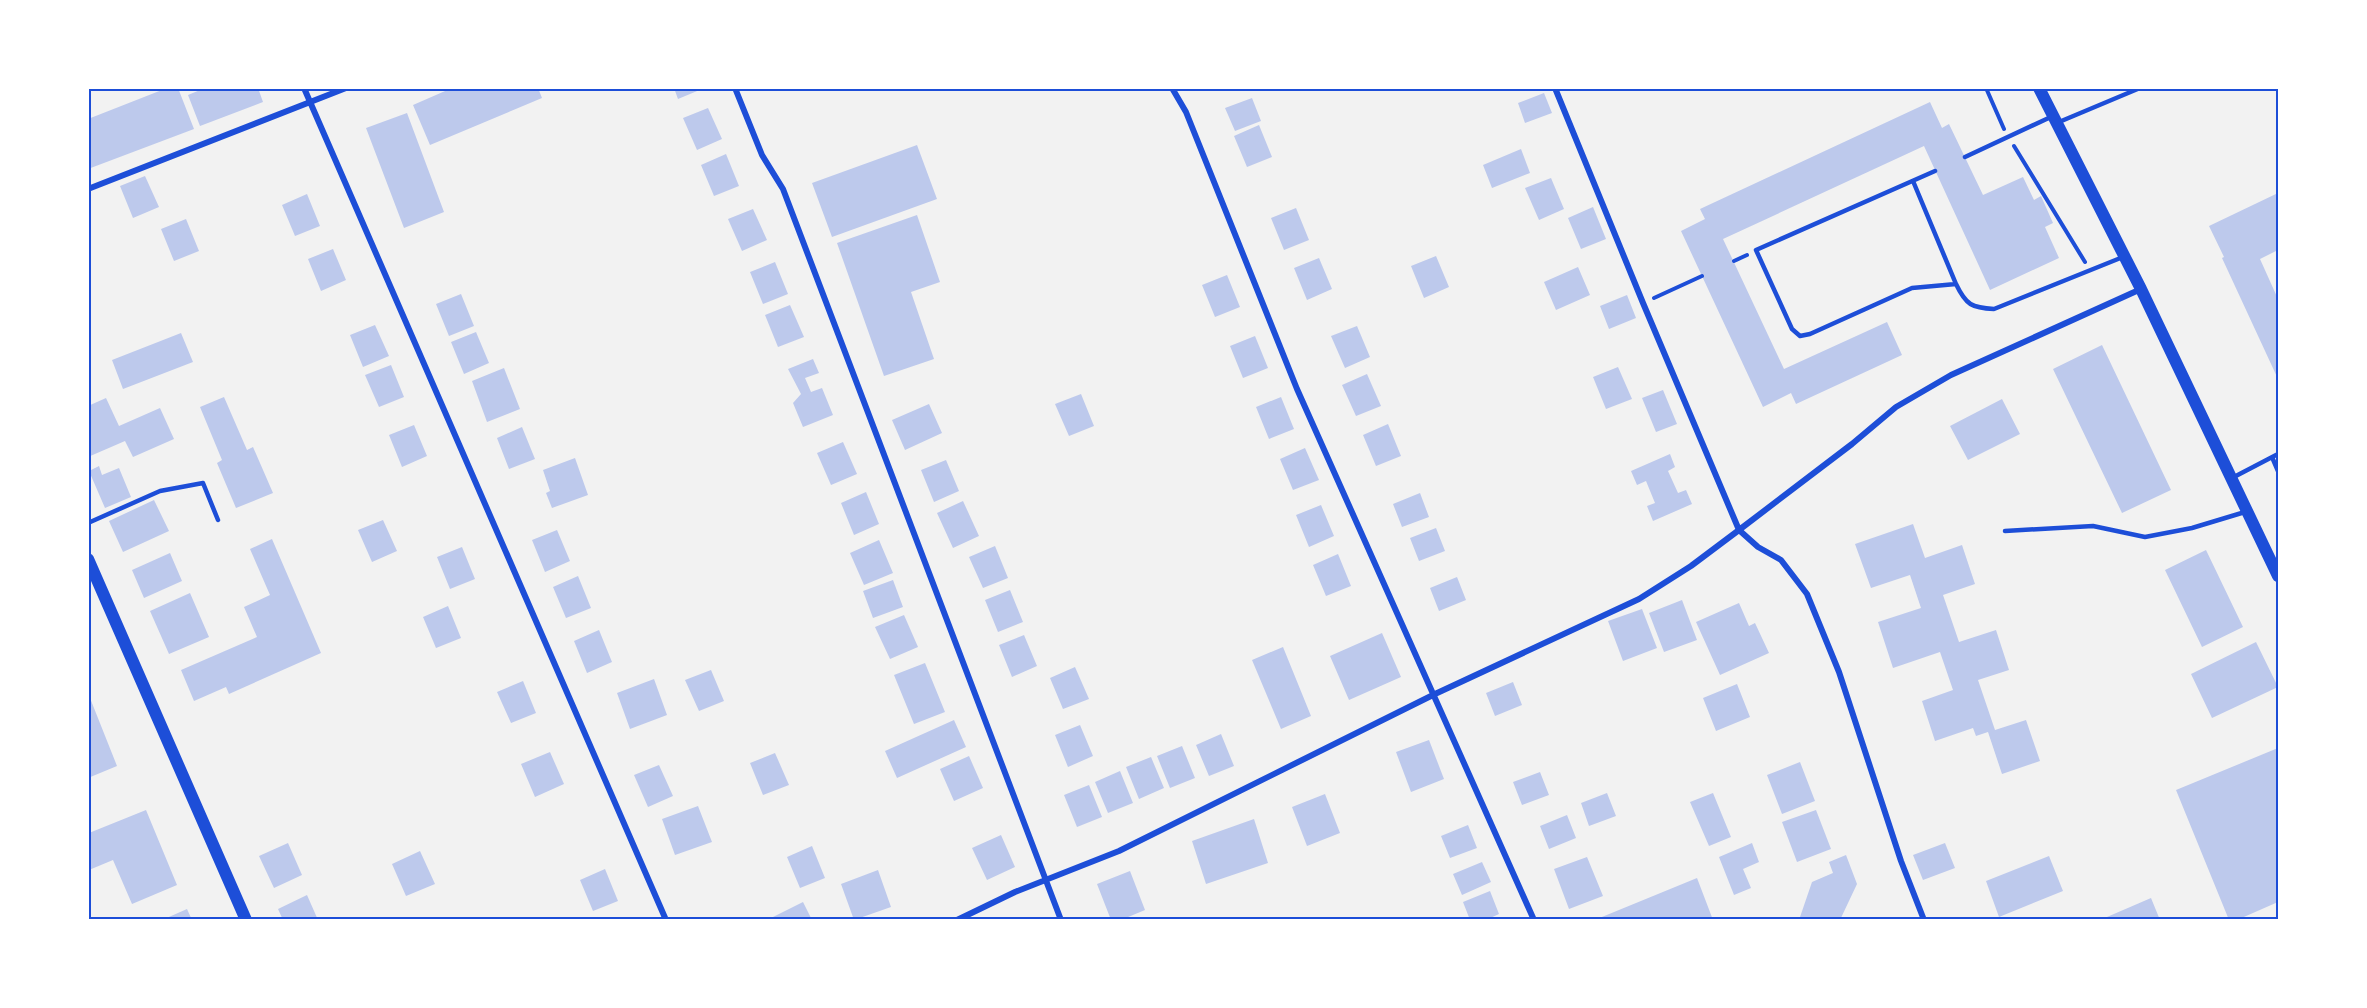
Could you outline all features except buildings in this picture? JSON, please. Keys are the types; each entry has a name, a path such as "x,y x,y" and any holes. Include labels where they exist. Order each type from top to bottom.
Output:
{"main road":[{"path":"2039,88 2141,289 2278,574"},
{"path":"88,559 246,920"}],"street":[{"path":"304,88 666,920"},
{"path":"88,189 346,88"},
{"path":"735,88 762,155 783,189 1061,920"},
{"path":"1172,88 1186,112 1297,389 1534,920"},
{"path":"1555,88 1739,530 1758,547 1781,560 1807,594 1839,672 1901,861 1924,920"},
{"path":"957,920 1045,880 1119,851 1435,694 1639,599 1691,566 1852,444 1896,407 1951,375 2141,289"}],"lane":[{"path":"1965,157 2008,137 2140,88"},
{"path":"1935,171 1756,250 1792,329 1800,336 1810,334 1912,288 1956,284"},
{"path":"1913,181 1963,299 1976,308 1994,309 2123,257"},
{"path":"2232,478 2278,454"},
{"path":"2272,457 2278,471"},
{"path":"88,523 160,491 203,483 218,520"},
{"path":"2005,531 2093,526 2145,537 2192,528 2248,511"}],"path":[{"path":"1986,88 2008,137 2090,270"},
{"path":"1643,303 1702,276"}]}
